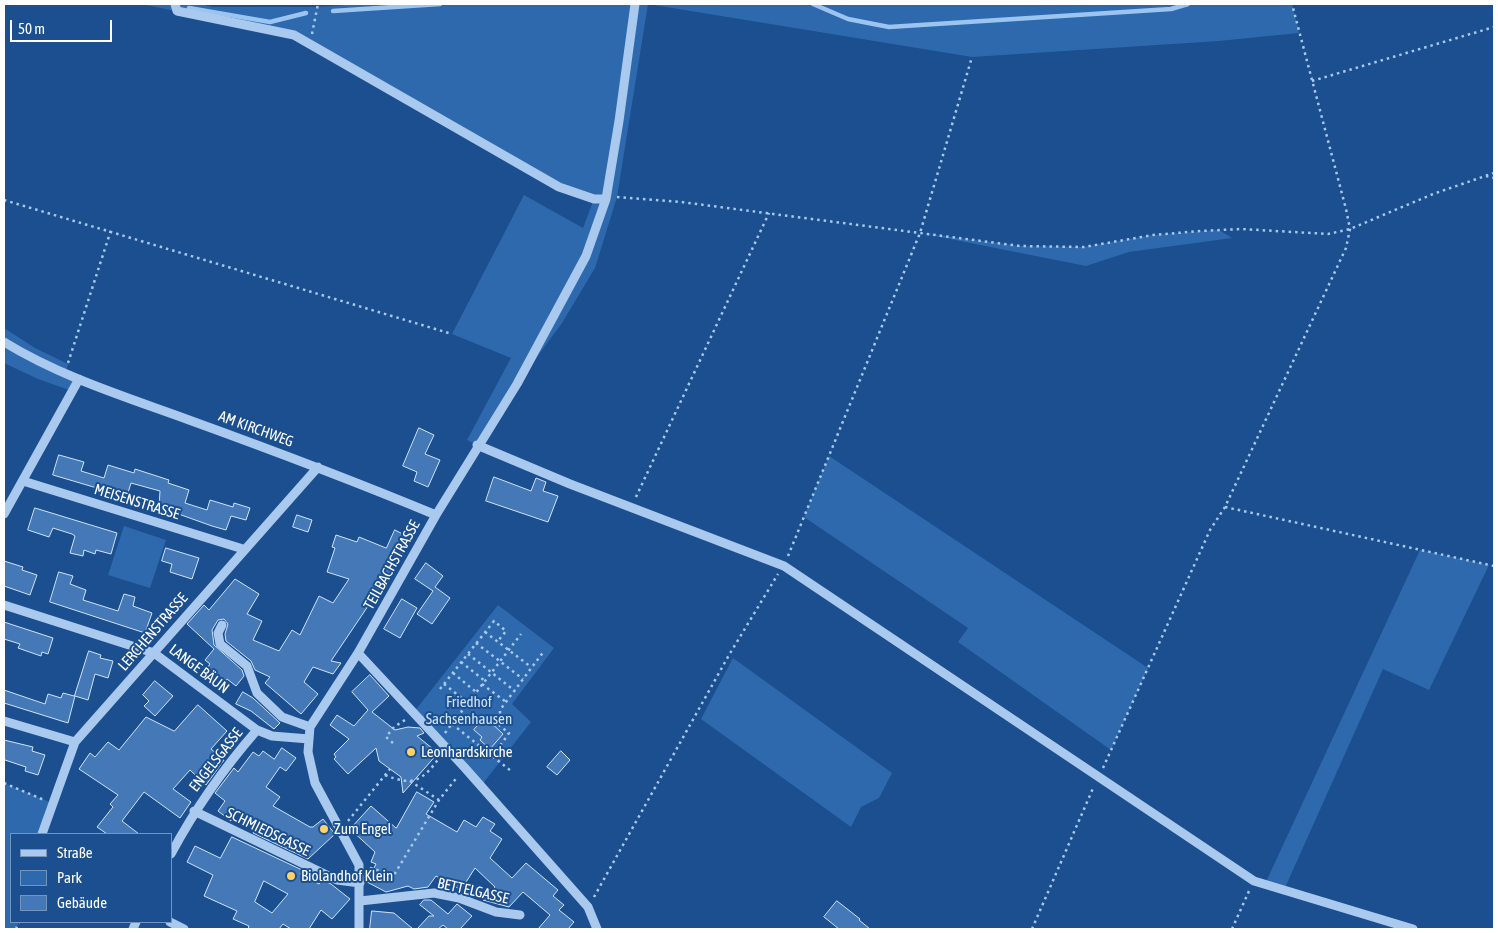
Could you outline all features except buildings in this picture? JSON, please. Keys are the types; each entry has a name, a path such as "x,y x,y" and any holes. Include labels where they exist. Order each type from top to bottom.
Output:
{"street":[{"path":"175,4 177,11 294,36 559,187 594,199 606,199"},
{"name":"TEILBACHSTRASSE","path":"360,929 359,865 315,783 308,752 310,728 358,652 477,445 522,376 580,269 596,232 606,199 620,121 634,4"},
{"name":"AM KIRCHWEG","path":"4,342 28,357 64,374 318,467 436,515"},
{"path":"4,514 79,380"},
{"path":"477,445 631,508 784,566 1254,881 1413,929"},
{"name":"LERCHENSTRASSE","path":"42,833 75,742 243,549 318,467"},
{"name":"MEISENSTRASSE","path":"23,481 243,549"},
{"name":"LANGE BÄUN","path":"4,605 154,652 257,730"},
{"path":"222,625 218,632 220,644 247,666 257,692 282,717 310,728"},
{"path":"358,652 447,748 588,907 597,929"},
{"path":"4,721 75,742"},
{"name":"ENGELSGASSE","path":"172,852 194,811 228,763 257,730 272,736 309,739"},
{"name":"SCHMIEDSGASSE","path":"194,811 337,880 360,883"},
{"name":"BETTELGASSE","path":"360,901 434,893 459,898 496,912 520,915"},
{"path":"172,923 184,929"}],"path":[{"path":"310,45 318,4"},
{"path":"1032,929 1098,777 1210,530 1225,507 1346,248 1350,229 1292,4"},
{"path":"1312,81 1494,28"},
{"path":"588,907 729,655 784,566 920,233 972,57"},
{"path":"606,199 624,196 1020,246 1084,247 1153,235 1200,230 1241,229 1328,234 1350,229 1433,194 1494,174"},
{"path":"1485,176 1494,178"},
{"path":"4,200 111,230 452,334"},
{"path":"631,508 769,213"},
{"path":"64,374 111,230"},
{"path":"1225,507 1494,566"},
{"path":"440,689 494,621 506,630 498,641"},
{"path":"485,632 532,668"},
{"path":"439,740 521,634"},
{"path":"476,643 523,679"},
{"path":"493,756 509,733 500,726 500,710 544,651"},
{"path":"468,654 515,691"},
{"path":"461,662 506,702"},
{"path":"453,673 476,692"},
{"path":"444,684 468,703"},
{"path":"392,743 386,737 394,727 402,724 412,711"},
{"path":"452,724 511,771"},
{"path":"385,775 400,781 410,781 428,772 447,748"},
{"path":"359,865 394,875 439,800 465,768"},
{"path":"347,822 390,769"},
{"path":"410,781 439,800"},
{"path":"4,783 52,803"},
{"path":"1232,929 1254,881"}],"green space":[{"path":"141,4 199,4 213,7 318,7 358,4 648,4 617,197 595,268 562,323 517,384 477,445 467,440 511,358 452,334 524,195 583,228 594,199 579,195 294,35"},
{"path":"648,4 1292,4 1299,33 1219,41 972,57"},
{"path":"1219,230 1232,238 1129,252 1086,266 920,233 1020,246 1084,247 1153,235"},
{"path":"4,328 35,348 68,364 65,374 79,379 72,391 38,379 4,363"},
{"path":"829,456 1148,668 1111,750 958,642 968,628 804,517"},
{"path":"124,526 166,540 150,588 108,575"},
{"path":"1420,550 1489,565 1429,690 1383,669 1284,890 1265,884"},
{"name":"Friedhof Sachsenhausen","path":"498,605 554,648 512,704 531,722 481,786 414,712"},
{"path":"733,658 892,773 879,798 861,807 851,827 701,719"},
{"path":"4,783 52,803 42,833 10,833 10,923 19,923 16,929 4,929"}],"waterway":[{"path":"333,11 440,4"},
{"path":"813,4 848,19 889,27 1171,9 1188,4"},
{"path":"189,8 270,22 306,13"}],"place":[{"name":"Leonhardskirche","path":"411,752"},
{"name":"Zum Engel","path":"324,829"},
{"name":"Biolandhof Klein","path":"291,876"}]}
